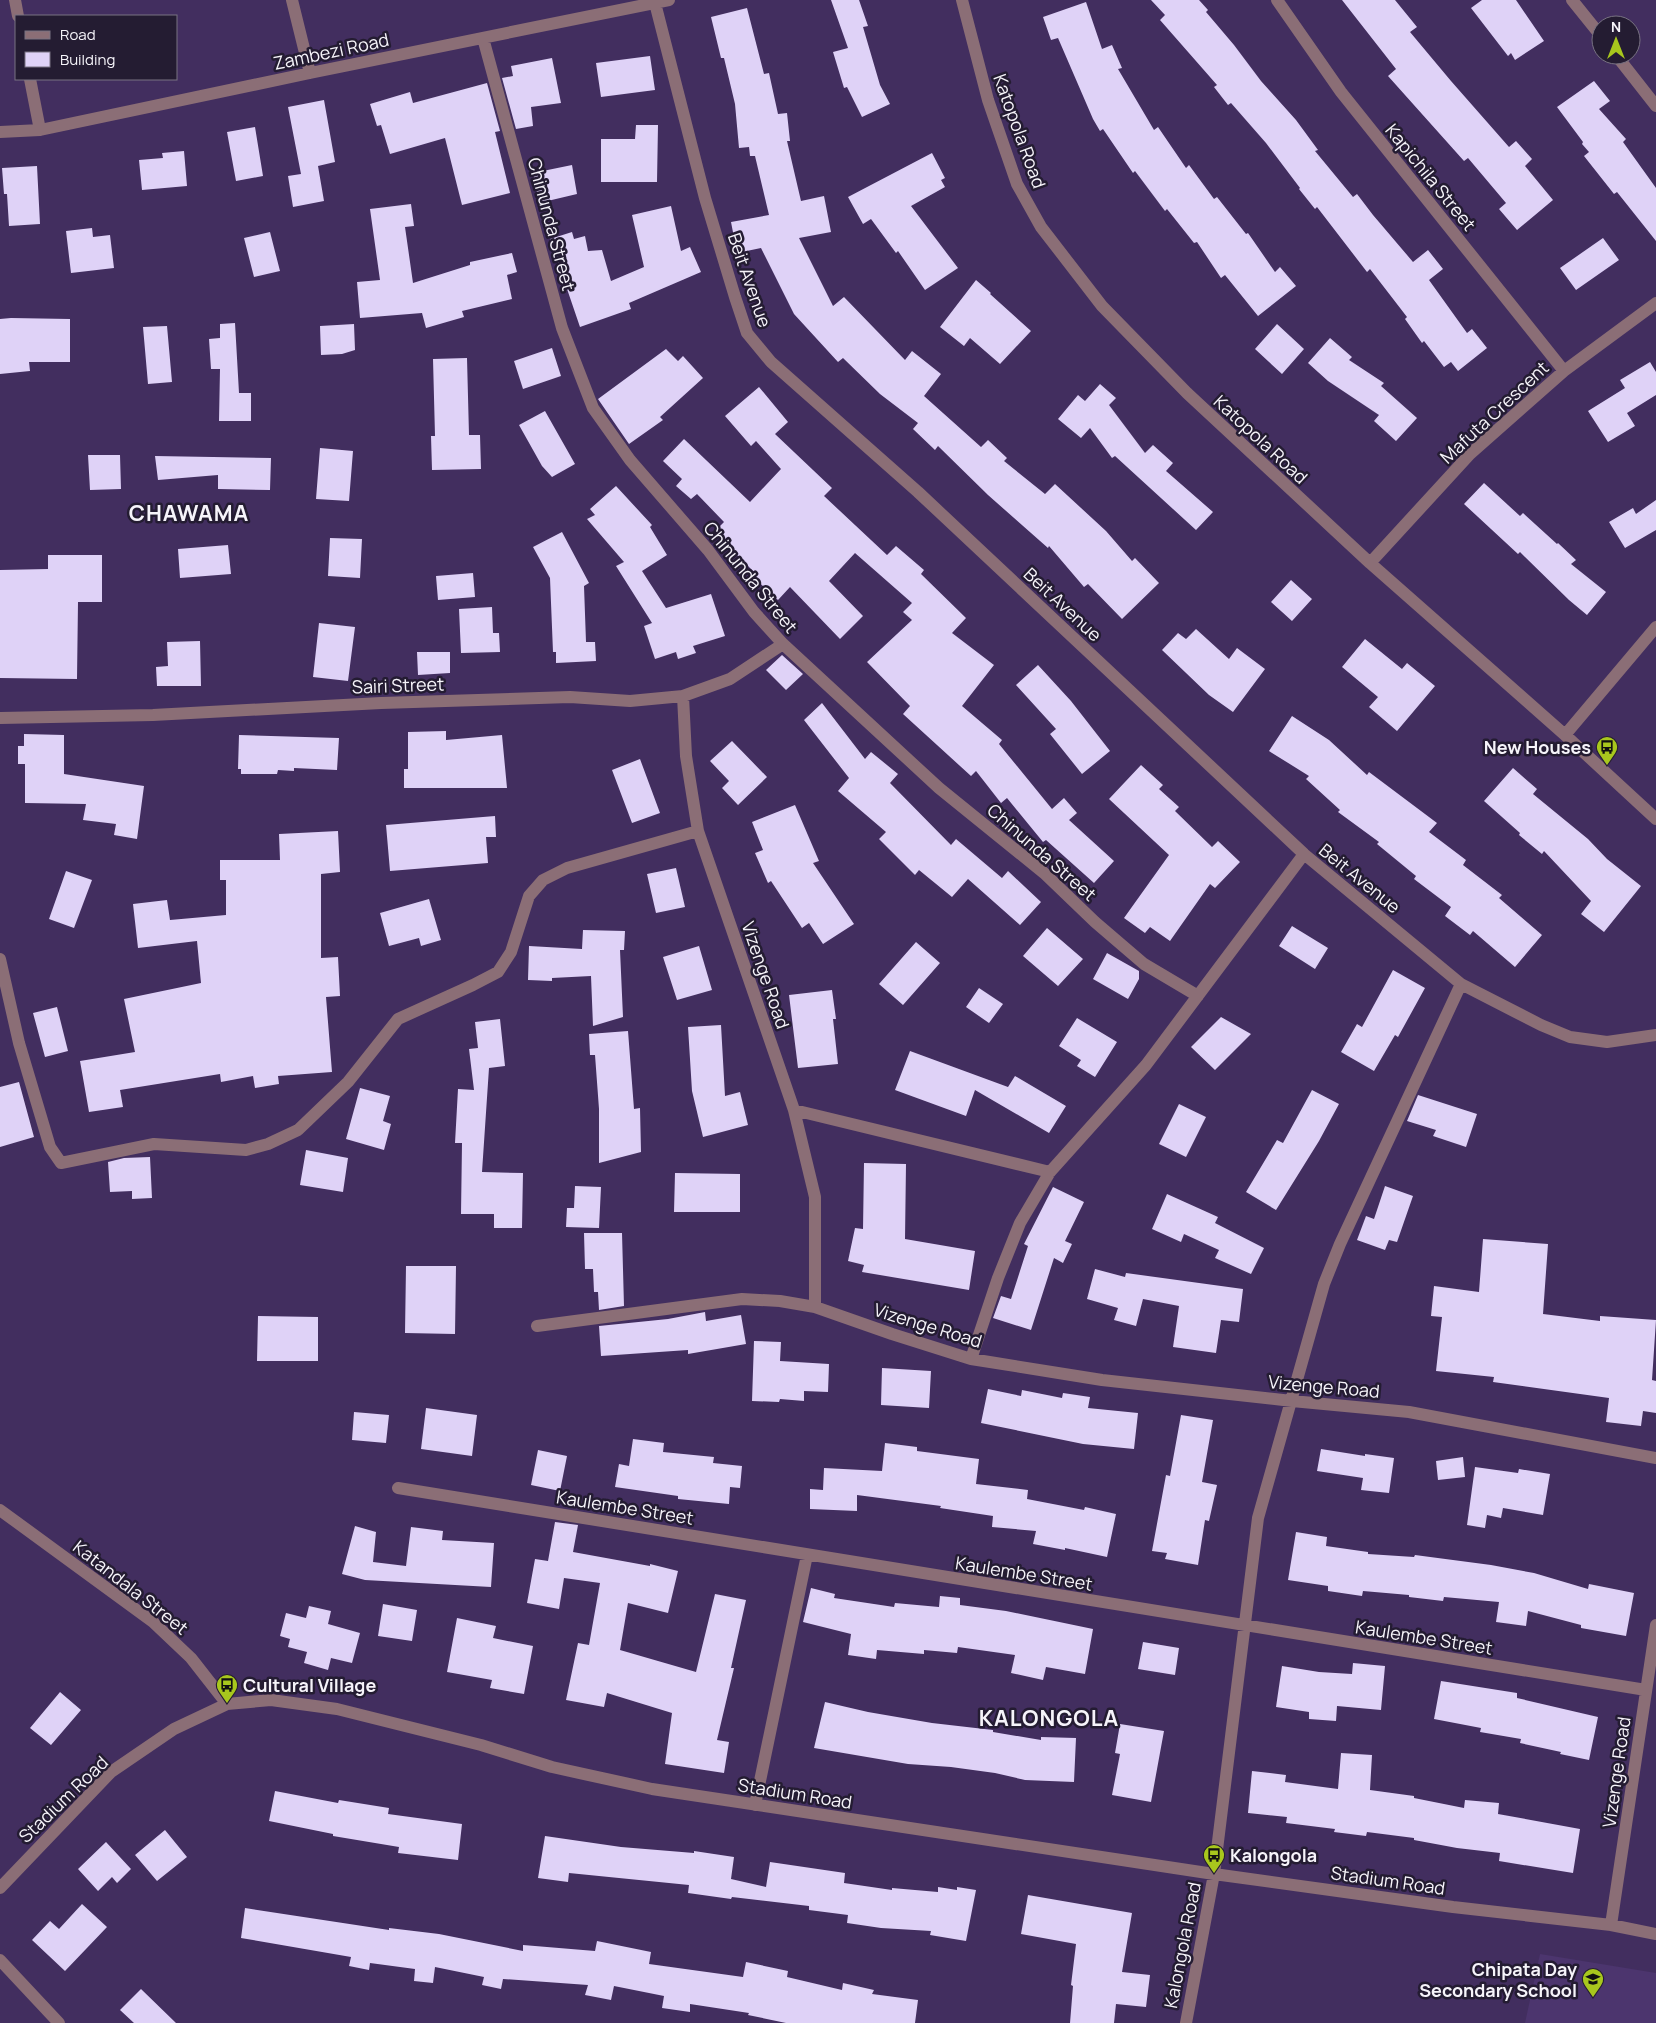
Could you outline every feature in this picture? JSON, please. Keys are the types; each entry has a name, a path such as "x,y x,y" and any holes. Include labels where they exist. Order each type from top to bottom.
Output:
{"street":[{"path":"14,0 18,15"},
{"path":"292,0 310,73"},
{"name":"Zambezi Road","path":"0,132 40,130 669,0"},
{"name":"Katopola Road","path":"962,0 988,100 1017,184 1041,227 1102,306 1180,387 1370,563 1566,735 1656,819"},
{"name":"Kapichila Street","path":"1277,0 1341,92 1564,371"},
{"path":"1572,0 1591,24"},
{"name":"Beit Avenue","path":"656,3 705,198 747,333 770,362 918,492 1304,854 1461,984 1541,1025 1570,1037 1606,1042 1656,1035"},
{"name":"Chinunda Street","path":"483,38 562,328 593,408 630,460 708,550 754,612 783,644 939,788 1044,873 1095,922 1144,964 1198,996"},
{"path":"1624,65 1656,106"},
{"path":"30,80 40,130"},
{"name":"Mafuta Crescent","path":"1370,563 1470,454 1564,371 1656,303"},
{"path":"1566,735 1656,627"},
{"name":"Sairi Street","path":"0,718 153,715 381,703 570,697 630,701 683,696 730,679 783,644"},
{"name":"Vizenge Road","path":"683,696 686,756 698,831 794,1110 815,1197 815,1307 971,1359 1102,1380 1409,1412 1656,1458"},
{"path":"0,959 19,1043 47,1138 50,1147 61,1163 154,1144 246,1150 268,1144 298,1130 348,1082 398,1019 498,972 511,952 530,896 544,880 567,868 698,831"},
{"path":"971,1359 998,1278 1020,1223 1050,1172 1146,1065 1304,854"},
{"name":"Kalongola Road","path":"1186,2023 1214,1874 1258,1518 1327,1276 1340,1244 1461,984"},
{"path":"794,1110 1050,1172"},
{"path":"537,1326 742,1299 780,1301 815,1307"},
{"name":"Kaulembe Street","path":"398,1488 807,1556 1646,1690"},
{"name":"Katandala Street","path":"0,1510 153,1622 191,1658 227,1704"},
{"path":"755,1805 807,1556"},
{"name":"Vizenge Road","path":"1611,1925 1656,1625"},
{"name":"Stadium Road","path":"0,1888 111,1772 174,1729 227,1704 271,1700 337,1709 481,1745 552,1768 652,1789 1214,1874 1611,1925 1656,1934"},
{"path":"0,1960 59,2023"}],"shaded area":[{"name":"Chipata Day Secondary School","path":"1540,1954 1656,1973 1656,2023 1525,2023"}],"building":[{"path":"831,0 859,0 868,26 863,27 880,85 890,104 862,117 847,87 844,88 833,52 848,48"},
{"path":"1151,0 1199,0 1208,10 1206,12 1261,81 1296,120 1318,150 1315,151 1353,197 1357,194 1413,262 1428,250 1443,269 1429,280 1467,333 1472,329 1487,348 1458,371 1451,362 1444,367 1424,341 1422,343 1405,319 1407,317 1370,269 1367,272 1317,207 1315,209 1299,189 1266,143 1231,103 1228,105 1214,87 1217,85 1160,20 1165,15"},
{"path":"1342,0 1395,0 1417,27 1410,32 1451,81 1509,147 1516,141 1532,159 1525,166 1553,200 1517,230 1499,209 1506,203 1468,158 1464,161 1388,76 1396,69"},
{"path":"1482,0 1516,0 1544,41 1515,60 1511,53 1508,56 1471,8"},
{"path":"1086,2 1102,49 1112,45 1122,68 1118,69 1154,130 1158,127 1186,168 1189,165 1214,199 1217,197 1246,234 1248,233 1275,272 1280,267 1296,286 1258,316 1225,275 1221,278 1197,242 1194,243 1167,209 1165,211 1135,171 1133,173 1103,129 1100,131 1093,119 1058,38 1051,40 1043,17"},
{"path":"747,8 764,74 769,73 778,114 787,113 790,141 787,141 801,201 824,196 831,232 799,238 833,306 844,297 905,360 912,351 941,374 924,396 981,447 988,440 1007,458 1004,461 1045,494 1055,484 1106,531 1132,561 1135,558 1159,583 1122,619 1088,584 1084,587 1049,546 1048,548 988,495 938,446 935,450 913,429 918,423 880,394 843,358 838,362 794,314 761,248 737,253 731,222 769,215 755,156 750,156 749,147 739,148 735,104 724,58 721,58 711,17"},
{"path":"650,56 655,90 601,97 596,63"},
{"path":"552,58 561,103 531,107 533,126 516,129 502,78 513,76 511,66"},
{"path":"1594,81 1610,101 1599,109 1626,139 1623,142 1656,188 1656,241 1617,192 1614,194 1584,156 1589,152 1557,107"},
{"path":"487,83 500,131 495,132 510,193 462,205 445,138 390,154 381,125 377,126 370,104 410,92 413,103"},
{"path":"324,100 335,162 318,166 324,201 293,207 288,176 301,174 288,107"},
{"path":"636,125 658,125 657,182 601,182 601,139 635,139"},
{"path":"255,127 263,176 236,181 227,132"},
{"path":"184,151 187,186 142,190 139,160 163,158 162,153"},
{"path":"932,153 945,178 941,180 945,187 911,206 958,268 925,290 898,251 896,253 871,219 863,224 848,197"},
{"path":"572,165 577,194 539,203 533,173"},
{"path":"37,166 40,224 9,226 7,194 4,194 2,168"},
{"path":"411,204 414,226 405,227 413,283 470,265 470,262 512,253 517,272 507,275 512,299 462,311 464,317 426,328 422,313 360,318 357,282 380,280 370,209"},
{"path":"671,206 681,251 690,247 701,272 629,303 631,309 580,327 550,239 572,232 574,239 585,236 588,251 602,250 611,281 644,267 632,215"},
{"path":"92,228 93,237 110,235 114,268 71,273 66,231"},
{"path":"270,232 280,271 254,277 244,238"},
{"path":"1603,238 1619,260 1576,290 1560,268"},
{"path":"976,280 1031,331 1000,364 970,338 964,346 940,327"},
{"path":"0,319 70,319 70,362 29,362 30,371 0,374"},
{"path":"235,323 239,393 251,393 251,421 219,421 220,369 211,369 209,339 220,338 220,324"},
{"path":"354,324 355,350 342,354 321,355 320,326"},
{"path":"1277,324 1304,349 1282,374 1255,349"},
{"path":"167,326 172,382 148,384 143,327"},
{"path":"1330,338 1352,357 1349,360 1384,383 1381,386 1417,418 1396,441 1374,421 1379,415 1328,381 1308,363"},
{"path":"552,348 561,376 523,389 514,361"},
{"path":"666,349 678,361 683,356 703,378 660,417 663,420 629,444 598,399"},
{"path":"467,358 469,435 480,435 481,469 432,470 431,436 435,436 433,359"},
{"path":"1650,362 1656,372 1656,395 1627,413 1635,426 1608,442 1588,411 1625,388 1620,380"},
{"path":"1100,384 1116,398 1109,405 1145,453 1153,445 1173,463 1166,471 1213,512 1196,530 1115,456 1112,458 1090,428 1081,438 1058,419 1078,395 1085,401"},
{"path":"759,387 788,422 775,434 832,488 824,496 887,555 896,546 924,570 921,574 966,618 952,633 994,665 962,706 1002,740 999,744 1052,809 1064,798 1077,813 1069,820 1114,861 1094,883 1046,840 1043,842 1007,798 1001,803 976,771 971,776 903,714 910,706 867,662 912,620 903,612 912,603 855,553 829,581 863,616 840,639 790,587 778,600 751,575 754,572 714,532 724,522 697,494 691,499 676,486 682,479 663,461 684,439 750,502 781,469 756,441 751,446 725,416"},
{"path":"545,411 575,464 552,477 542,466 519,425"},
{"path":"320,448 353,451 349,501 316,499"},
{"path":"88,455 120,455 121,489 90,490"},
{"path":"155,456 271,458 270,490 218,489 218,475 158,480"},
{"path":"1484,483 1520,516 1523,513 1558,543 1576,560 1571,564 1606,592 1587,615 1520,552 1518,554 1464,504"},
{"path":"616,486 652,525 650,527 667,555 642,571 666,608 711,594 725,636 693,646 696,653 678,659 676,652 655,659 644,626 652,623 616,566 624,562 587,519 595,515 590,509"},
{"path":"1656,500 1656,530 1625,548 1609,522 1633,508 1636,514"},
{"path":"562,532 589,583 584,586 586,642 595,642 596,661 556,663 556,652 553,652 550,578 533,547"},
{"path":"330,538 362,539 360,578 328,576"},
{"path":"228,545 231,574 180,578 178,549"},
{"path":"48,555 102,555 102,602 78,602 77,679 0,678 0,570 48,569"},
{"path":"473,573 475,597 438,600 436,576"},
{"path":"1291,580 1312,599 1292,621 1271,602"},
{"path":"492,607 493,633 499,633 500,652 461,653 459,609"},
{"path":"319,623 355,627 348,681 313,677"},
{"path":"1196,629 1229,659 1237,648 1265,669 1233,712 1209,695 1162,650 1178,633 1186,639"},
{"path":"1365,639 1402,669 1407,663 1435,686 1397,731 1369,707 1378,697 1342,667"},
{"path":"200,641 201,686 157,686 156,667 168,666 167,642"},
{"path":"417,652 450,652 450,673 418,675"},
{"path":"782,655 803,674 786,690 766,670"},
{"path":"1038,665 1071,701 1110,751 1082,774 1050,734 1056,729 1016,685"},
{"path":"822,703 865,759 871,752 898,774 890,783 951,845 956,839 1002,878 1008,871 1041,902 1020,925 968,879 952,897 919,870 915,875 879,839 886,832 838,791 849,778 804,720"},
{"path":"1292,716 1329,740 1367,775 1369,772 1437,823 1429,832 1466,860 1463,865 1502,895 1499,898 1542,935 1515,967 1473,931 1470,935 1445,916 1451,907 1414,879 1416,876 1377,844 1379,842 1338,812 1340,810 1306,779 1309,776 1269,751"},
{"path":"446,731 446,740 502,735 507,788 404,788 404,769 408,769 408,732"},
{"path":"24,734 64,735 64,774 144,786 137,839 114,835 116,824 83,820 86,804 25,803 25,764 18,764 18,746 24,746"},
{"path":"239,735 339,738 337,770 294,768 294,771 278,770 277,774 241,774 241,769 238,769"},
{"path":"732,741 767,777 738,805 722,788 729,781 710,761"},
{"path":"640,759 660,813 632,823 612,770"},
{"path":"1141,765 1163,785 1159,789 1179,807 1175,811 1212,847 1218,841 1240,862 1215,888 1210,884 1170,941 1150,927 1145,933 1124,918 1169,855 1109,799"},
{"path":"1513,768 1537,789 1533,794 1641,886 1604,932 1581,914 1591,901 1544,851 1542,854 1519,835 1520,833 1484,801"},
{"path":"795,805 819,861 813,863 854,924 823,944 809,923 802,928 771,881 768,883 755,853 763,850 752,822"},
{"path":"495,816 496,837 486,837 488,863 390,871 386,825"},
{"path":"338,831 340,872 321,874 321,958 338,957 340,996 326,997 332,1072 278,1076 279,1084 255,1088 253,1076 221,1082 220,1074 120,1090 123,1107 89,1112 80,1061 135,1052 124,999 201,983 197,941 138,948 133,904 167,900 170,920 226,915 226,880 220,880 220,860 280,860 279,834"},
{"path":"676,868 685,907 656,913 647,874"},
{"path":"66,871 92,880 74,928 49,919"},
{"path":"429,899 441,940 421,946 419,938 389,946 380,913"},
{"path":"1292,926 1328,948 1315,969 1279,946"},
{"path":"1047,928 1083,959 1058,986 1023,956"},
{"path":"583,930 625,931 624,950 620,950 623,1017 593,1026 591,976 552,978 552,981 528,980 529,946 582,949"},
{"path":"916,942 940,963 903,1005 879,984"},
{"path":"699,946 712,990 677,1000 663,957"},
{"path":"1107,953 1139,971 1139,979 1128,999 1093,979"},
{"path":"1393,970 1425,988 1398,1037 1395,1035 1374,1071 1341,1052 1357,1024 1362,1027"},
{"path":"979,988 1003,1004 989,1023 966,1007"},
{"path":"832,990 836,1019 833,1019 838,1064 798,1068 789,995"},
{"path":"57,1007 68,1051 45,1057 33,1013"},
{"path":"1221,1017 1251,1034 1215,1070 1191,1047"},
{"path":"1077,1018 1117,1042 1095,1077 1077,1066 1081,1060 1059,1046"},
{"path":"500,1019 505,1066 489,1068 482,1172 523,1173 522,1228 494,1228 494,1214 461,1214 462,1143 455,1143 458,1089 474,1090 469,1049 478,1048 475,1022"},
{"path":"721,1025 725,1096 740,1092 748,1125 703,1137 692,1091 688,1027"},
{"path":"628,1031 634,1109 640,1108 641,1152 599,1163 599,1109 595,1055 590,1055 589,1034"},
{"path":"910,1051 1008,1087 1015,1076 1066,1106 1049,1133 975,1090 966,1116 895,1090"},
{"path":"19,1082 34,1137 0,1147 0,1087"},
{"path":"360,1088 390,1096 383,1121 391,1124 384,1150 346,1139"},
{"path":"1312,1090 1339,1104 1319,1141 1276,1210 1246,1192 1277,1140 1283,1143"},
{"path":"1418,1095 1477,1114 1466,1147 1433,1136 1436,1130 1407,1121"},
{"path":"1179,1104 1206,1117 1186,1157 1159,1144"},
{"path":"306,1150 348,1158 343,1192 300,1185"},
{"path":"150,1157 152,1198 132,1199 132,1191 110,1192 108,1162 124,1158"},
{"path":"864,1163 906,1164 905,1239 975,1251 969,1290 862,1272 864,1265 848,1261 855,1228 863,1229"},
{"path":"675,1173 740,1174 740,1212 674,1212"},
{"path":"575,1186 601,1187 599,1228 566,1227 567,1208 574,1208"},
{"path":"1385,1186 1413,1196 1397,1242 1389,1240 1385,1250 1357,1240 1366,1216 1374,1219"},
{"path":"1053,1187 1084,1202 1065,1241 1072,1244 1063,1263 1054,1258 1031,1330 993,1318 1001,1296 1011,1299 1028,1246 1024,1244"},
{"path":"1167,1194 1218,1217 1215,1223 1264,1248 1251,1274 1215,1258 1219,1250 1184,1234 1181,1242 1152,1229"},
{"path":"584,1233 622,1233 624,1306 599,1310 598,1292 594,1292 593,1269 585,1269"},
{"path":"1483,1239 1548,1244 1543,1314 1600,1321 1600,1316 1656,1320 1652,1380 1656,1381 1656,1413 1643,1411 1641,1426 1606,1422 1609,1398 1493,1382 1494,1377 1436,1371 1442,1317 1431,1316 1434,1286 1479,1292"},
{"path":"406,1266 456,1266 455,1334 405,1333"},
{"path":"1095,1269 1125,1277 1126,1273 1243,1289 1239,1322 1221,1320 1216,1353 1173,1347 1179,1306 1143,1299 1136,1326 1114,1320 1118,1308 1087,1299"},
{"path":"705,1312 706,1321 741,1315 746,1344 688,1354 688,1350 601,1356 599,1326 668,1319"},
{"path":"258,1316 318,1317 318,1361 257,1361"},
{"path":"754,1341 781,1342 780,1361 829,1364 828,1392 804,1391 804,1401 780,1399 779,1402 752,1401"},
{"path":"882,1368 931,1371 929,1408 881,1405"},
{"path":"988,1389 1021,1396 1022,1390 1062,1398 1063,1393 1090,1397 1088,1408 1138,1413 1134,1449 1083,1444 981,1423"},
{"path":"426,1408 477,1415 472,1456 421,1449"},
{"path":"354,1412 389,1415 386,1443 352,1440"},
{"path":"1181,1415 1213,1420 1202,1482 1217,1485 1209,1521 1205,1520 1198,1565 1165,1559 1167,1553 1152,1551 1166,1475 1170,1476"},
{"path":"633,1439 664,1443 663,1452 714,1457 713,1463 742,1466 740,1488 730,1487 729,1504 678,1499 678,1496 615,1487 619,1464 629,1466"},
{"path":"885,1443 917,1447 917,1451 979,1459 976,1484 1028,1490 1027,1499 1084,1510 1085,1507 1116,1514 1107,1557 1065,1548 1065,1550 1033,1544 1036,1531 992,1527 993,1516 940,1508 941,1506 857,1495 857,1511 810,1509 810,1489 823,1490 824,1468 882,1471"},
{"path":"1321,1449 1365,1456 1365,1454 1394,1458 1389,1493 1361,1490 1363,1478 1317,1471"},
{"path":"538,1450 567,1456 560,1491 531,1485"},
{"path":"1463,1457 1465,1477 1438,1480 1436,1461"},
{"path":"1475,1467 1518,1473 1519,1469 1550,1474 1543,1515 1503,1508 1501,1518 1487,1515 1485,1528 1467,1525"},
{"path":"555,1522 578,1525 573,1552 650,1566 650,1564 678,1571 668,1613 628,1603 620,1650 696,1672 715,1594 746,1600 731,1668 734,1668 717,1740 729,1742 724,1773 665,1764 672,1713 607,1693 604,1707 566,1700 578,1643 589,1645 600,1583 564,1578 559,1609 527,1603 535,1559 548,1561"},
{"path":"355,1526 376,1532 373,1562 406,1566 411,1527 443,1531 442,1540 494,1543 491,1587 365,1580 342,1574"},
{"path":"1296,1532 1327,1537 1326,1546 1368,1552 1368,1554 1414,1557 1415,1555 1491,1565 1534,1573 1588,1589 1589,1584 1634,1593 1626,1636 1581,1628 1581,1625 1528,1611 1526,1626 1496,1622 1499,1602 1444,1597 1443,1601 1409,1597 1409,1595 1363,1591 1362,1596 1328,1591 1328,1586 1288,1580"},
{"path":"811,1588 835,1594 834,1598 894,1607 895,1603 939,1607 940,1596 960,1598 960,1605 1006,1611 1093,1629 1085,1674 1046,1667 1043,1680 1011,1673 1015,1655 958,1647 957,1653 924,1650 924,1654 877,1650 876,1659 848,1655 851,1634 803,1622"},
{"path":"383,1604 417,1610 412,1641 378,1636"},
{"path":"309,1606 331,1611 328,1624 360,1633 352,1663 331,1658 328,1670 304,1663 307,1652 288,1647 290,1639 280,1636 286,1613 306,1618"},
{"path":"457,1618 496,1626 493,1638 533,1646 524,1694 490,1688 492,1680 447,1672"},
{"path":"1143,1642 1179,1648 1175,1675 1138,1669"},
{"path":"1353,1663 1385,1666 1381,1710 1337,1706 1336,1721 1309,1719 1309,1712 1276,1707 1282,1666 1319,1672 1352,1674"},
{"path":"1441,1681 1517,1693 1517,1698 1598,1717 1589,1760 1520,1743 1521,1739 1480,1732 1481,1728 1434,1719"},
{"path":"60,1692 81,1710 51,1745 30,1728"},
{"path":"825,1702 868,1712 932,1723 993,1730 993,1732 1041,1740 1041,1737 1076,1738 1074,1782 1025,1780 995,1773 908,1764 814,1748"},
{"path":"1120,1724 1164,1731 1151,1802 1112,1795 1120,1754 1115,1753"},
{"path":"1341,1753 1372,1755 1370,1790 1414,1796 1414,1798 1464,1808 1465,1800 1499,1803 1498,1814 1580,1829 1573,1873 1499,1861 1500,1853 1457,1848 1414,1840 1414,1838 1367,1832 1366,1836 1334,1832 1335,1829 1286,1823 1287,1817 1248,1813 1252,1771 1286,1775 1285,1782 1338,1789"},
{"path":"275,1791 338,1803 339,1800 389,1808 388,1814 462,1824 458,1860 398,1853 399,1847 333,1836 333,1834 269,1821"},
{"path":"165,1830 187,1857 157,1881 135,1855"},
{"path":"545,1836 621,1847 694,1853 694,1851 734,1857 731,1879 766,1887 770,1862 845,1873 844,1883 892,1890 892,1888 938,1892 938,1887 957,1890 957,1887 976,1890 966,1941 930,1935 931,1931 881,1928 847,1923 848,1915 809,1910 809,1906 688,1893 689,1885 569,1873 568,1882 538,1878"},
{"path":"106,1842 131,1869 117,1883 112,1877 98,1891 78,1869"},
{"path":"1028,1895 1132,1913 1122,1972 1150,1975 1146,2007 1116,2004 1114,2023 1070,2023 1073,1986 1071,1985 1076,1944 1021,1934"},
{"path":"82,1904 107,1927 65,1971 32,1940 50,1921 59,1929"},
{"path":"245,1908 389,1930 389,1928 439,1934 523,1951 523,1945 595,1951 597,1941 651,1952 649,1964 743,1977 746,1962 788,1971 787,1977 842,1990 843,1983 874,1990 872,1994 918,2000 915,2023 786,2023 748,2015 749,2013 690,2004 690,2012 662,2008 664,1996 614,1986 611,2000 585,1995 588,1985 503,1979 501,1989 482,1985 484,1977 435,1967 433,1983 414,1981 415,1969 370,1963 369,1970 349,1966 351,1957 241,1938"},
{"path":"141,1989 176,2023 134,2023 120,2010"}],"place":[{"name":"New Houses","path":"1607,766"},
{"name":"Cultural Village","path":"227,1704"},
{"name":"Kalongola","path":"1214,1874"},
{"name":"Chipata Day Secondary School","path":"1593,1998"}],"district":[{"name":"CHAWAMA","path":"189,513"},
{"name":"KALONGOLA","path":"1049,1718"}]}
